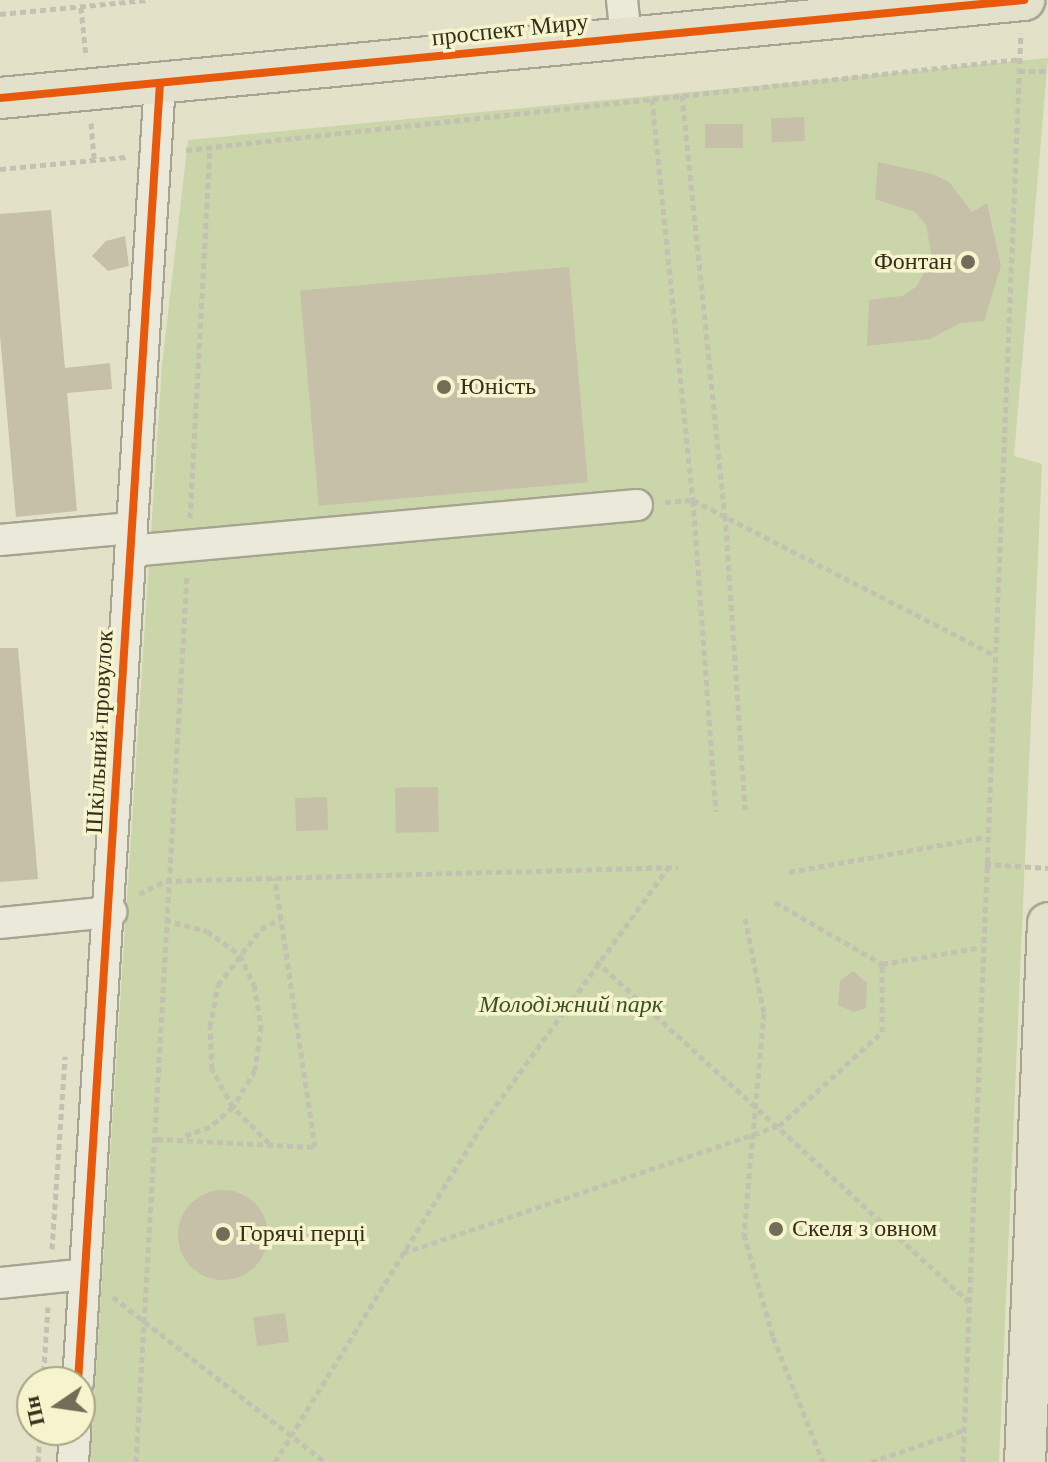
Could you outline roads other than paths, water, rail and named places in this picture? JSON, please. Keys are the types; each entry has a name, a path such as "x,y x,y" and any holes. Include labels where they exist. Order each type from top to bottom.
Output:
{"main road":[{"name":"проспект Миру","path":"0,98 160,84 624,19 1024,0"},
{"path":"1025,1462 1039,1341 1048,923"}],"street":[{"name":"Шкільний провулок","path":"79,1366 160,84"},
{"path":"0,540 130,540 189,545 637,505"},
{"path":"0,923 106,912"},
{"path":"0,1283 85,1274"}],"place":[{"name":"Фонтан","path":"968,262"},
{"name":"Юність","path":"444,387"},
{"name":"Скеля з овном","path":"776,1229"},
{"name":"Горячі перці","path":"223,1234"}],"park label":[{"name":"Молодіжний парк","path":"571,1005"}]}
